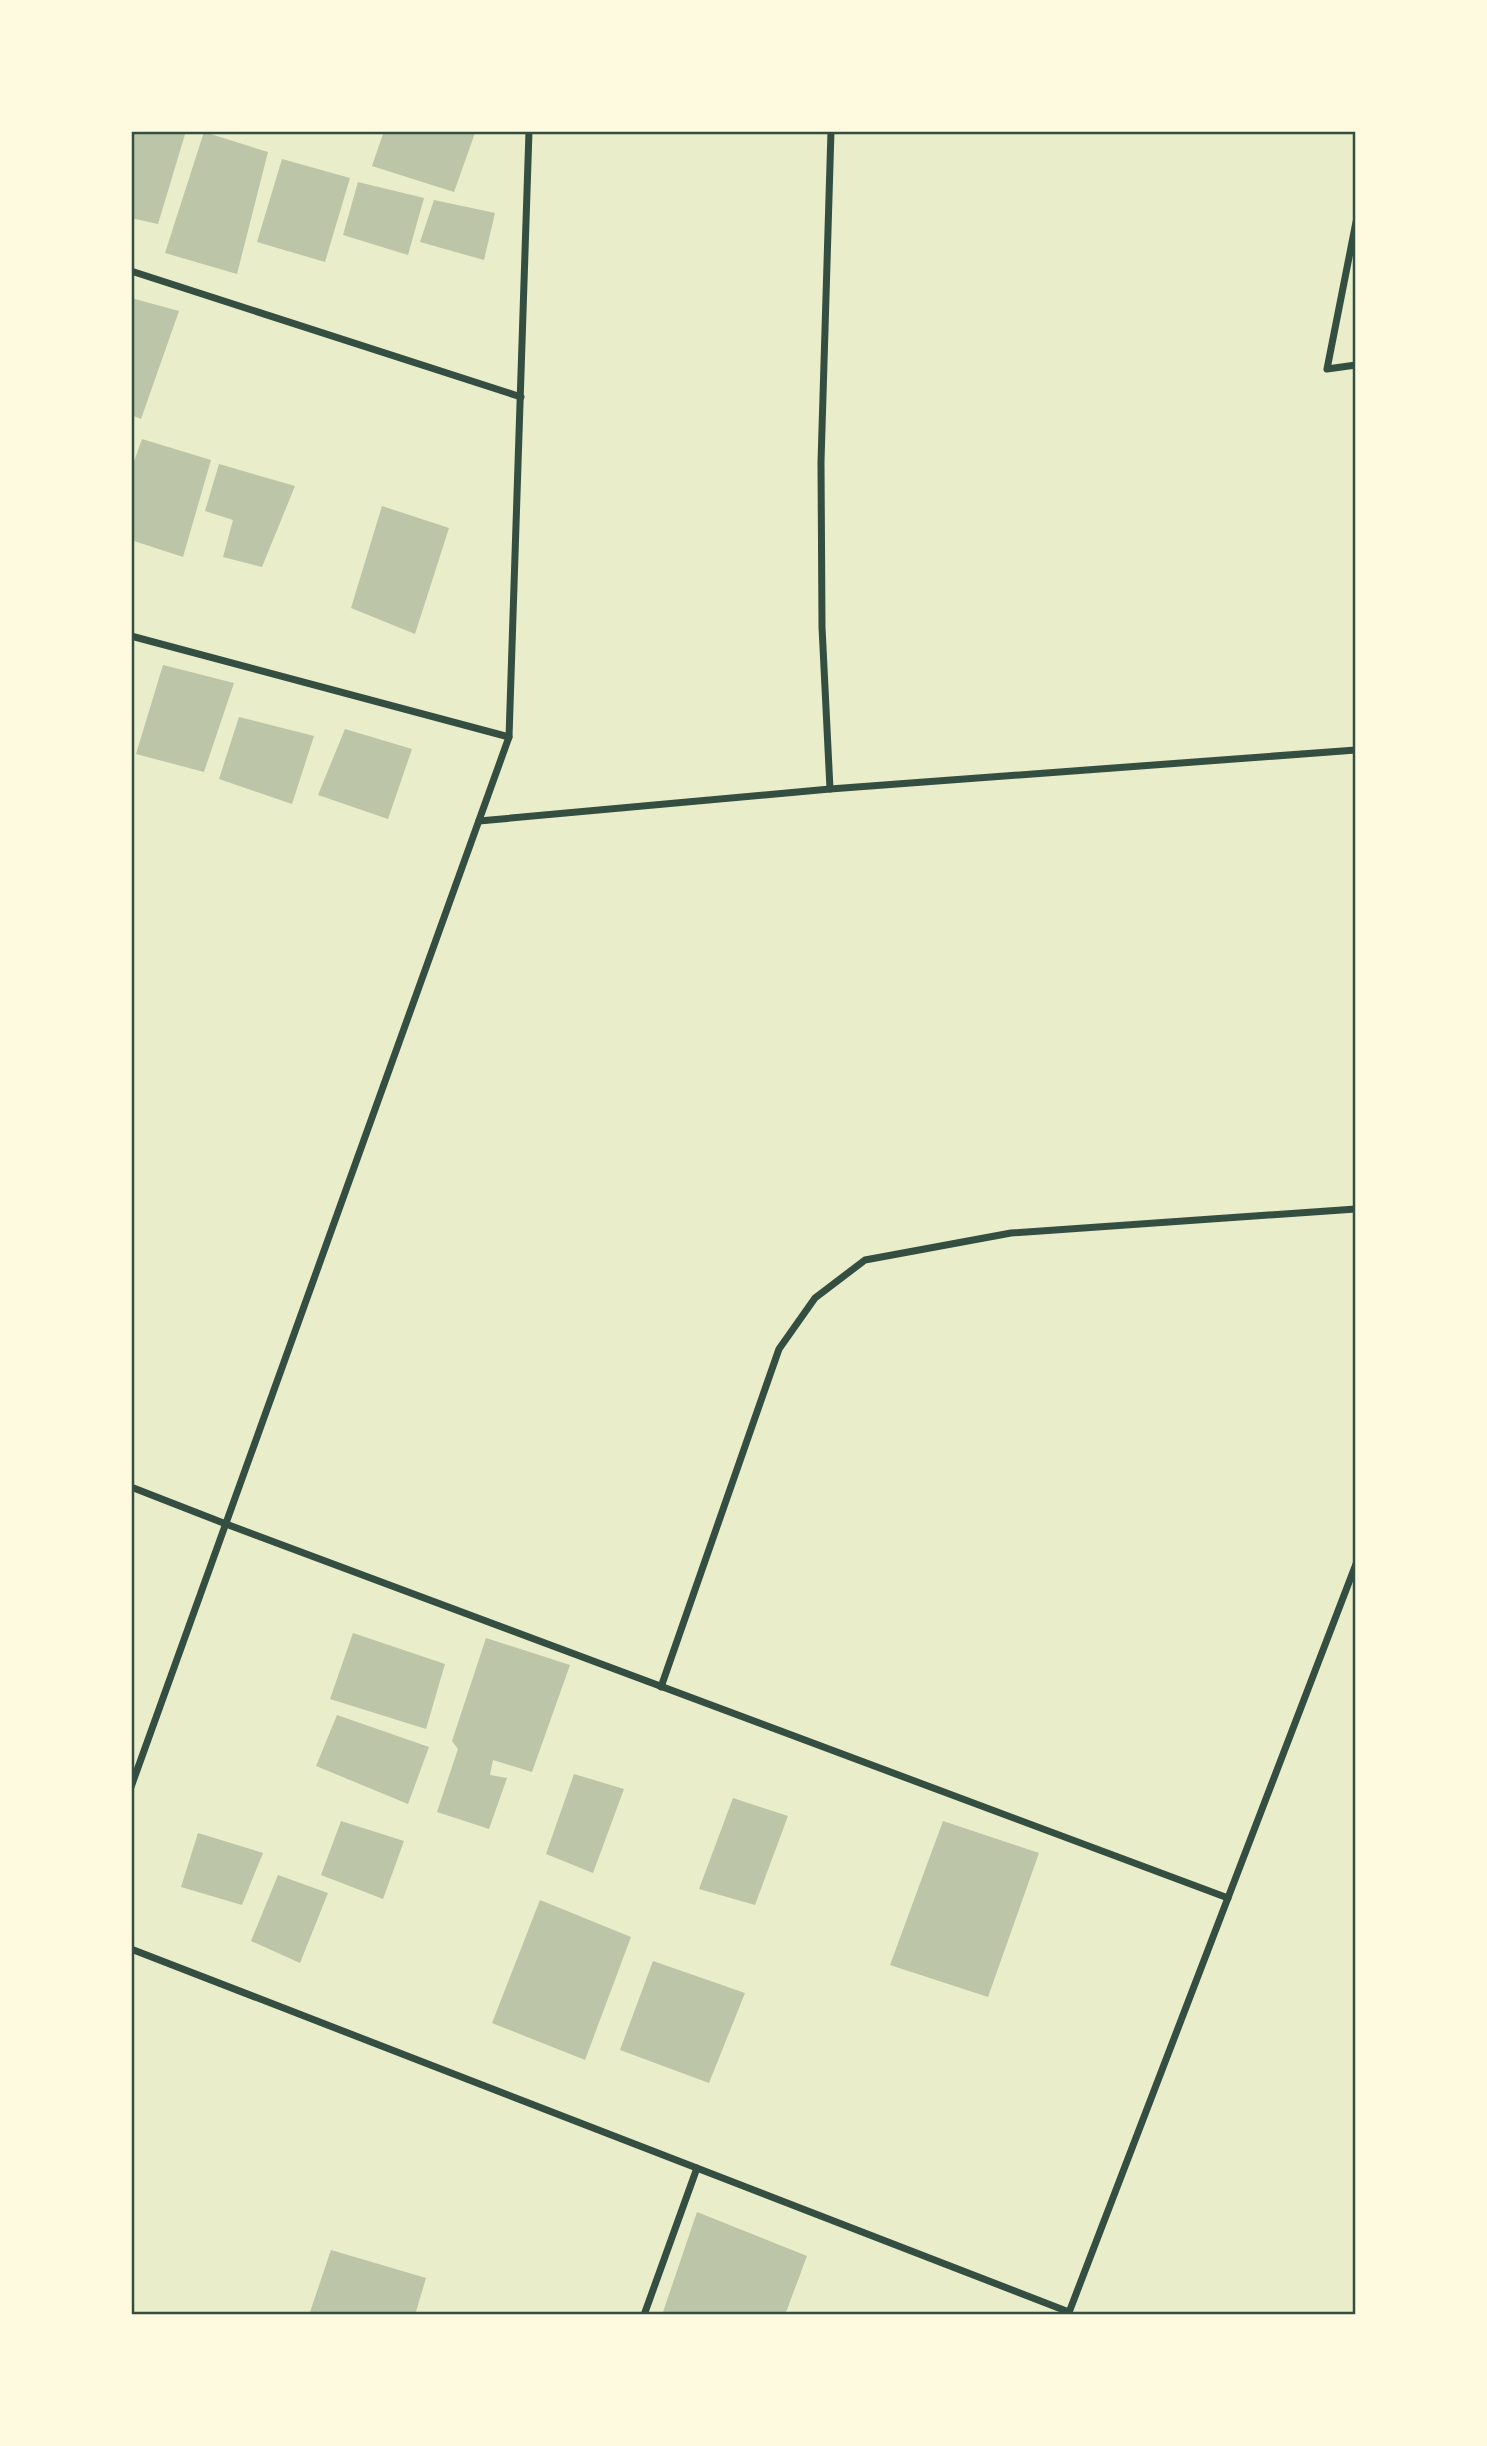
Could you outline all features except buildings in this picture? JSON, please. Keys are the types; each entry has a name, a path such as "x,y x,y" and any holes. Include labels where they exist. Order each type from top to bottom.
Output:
{"street":[{"path":"131,1787 509,737 529,131"},
{"path":"830,789 822,627 821,462 831,131"},
{"path":"1356,222 1327,369 1356,365"},
{"path":"131,271 521,397"},
{"path":"131,636 509,737"},
{"path":"479,821 830,789 1356,750"},
{"path":"661,1687 779,1349 815,1298 865,1260 1011,1233 1356,1209"},
{"path":"131,1487 1227,1898"},
{"path":"131,1949 1068,2313 1356,1564"},
{"path":"644,2315 697,2168"}]}
